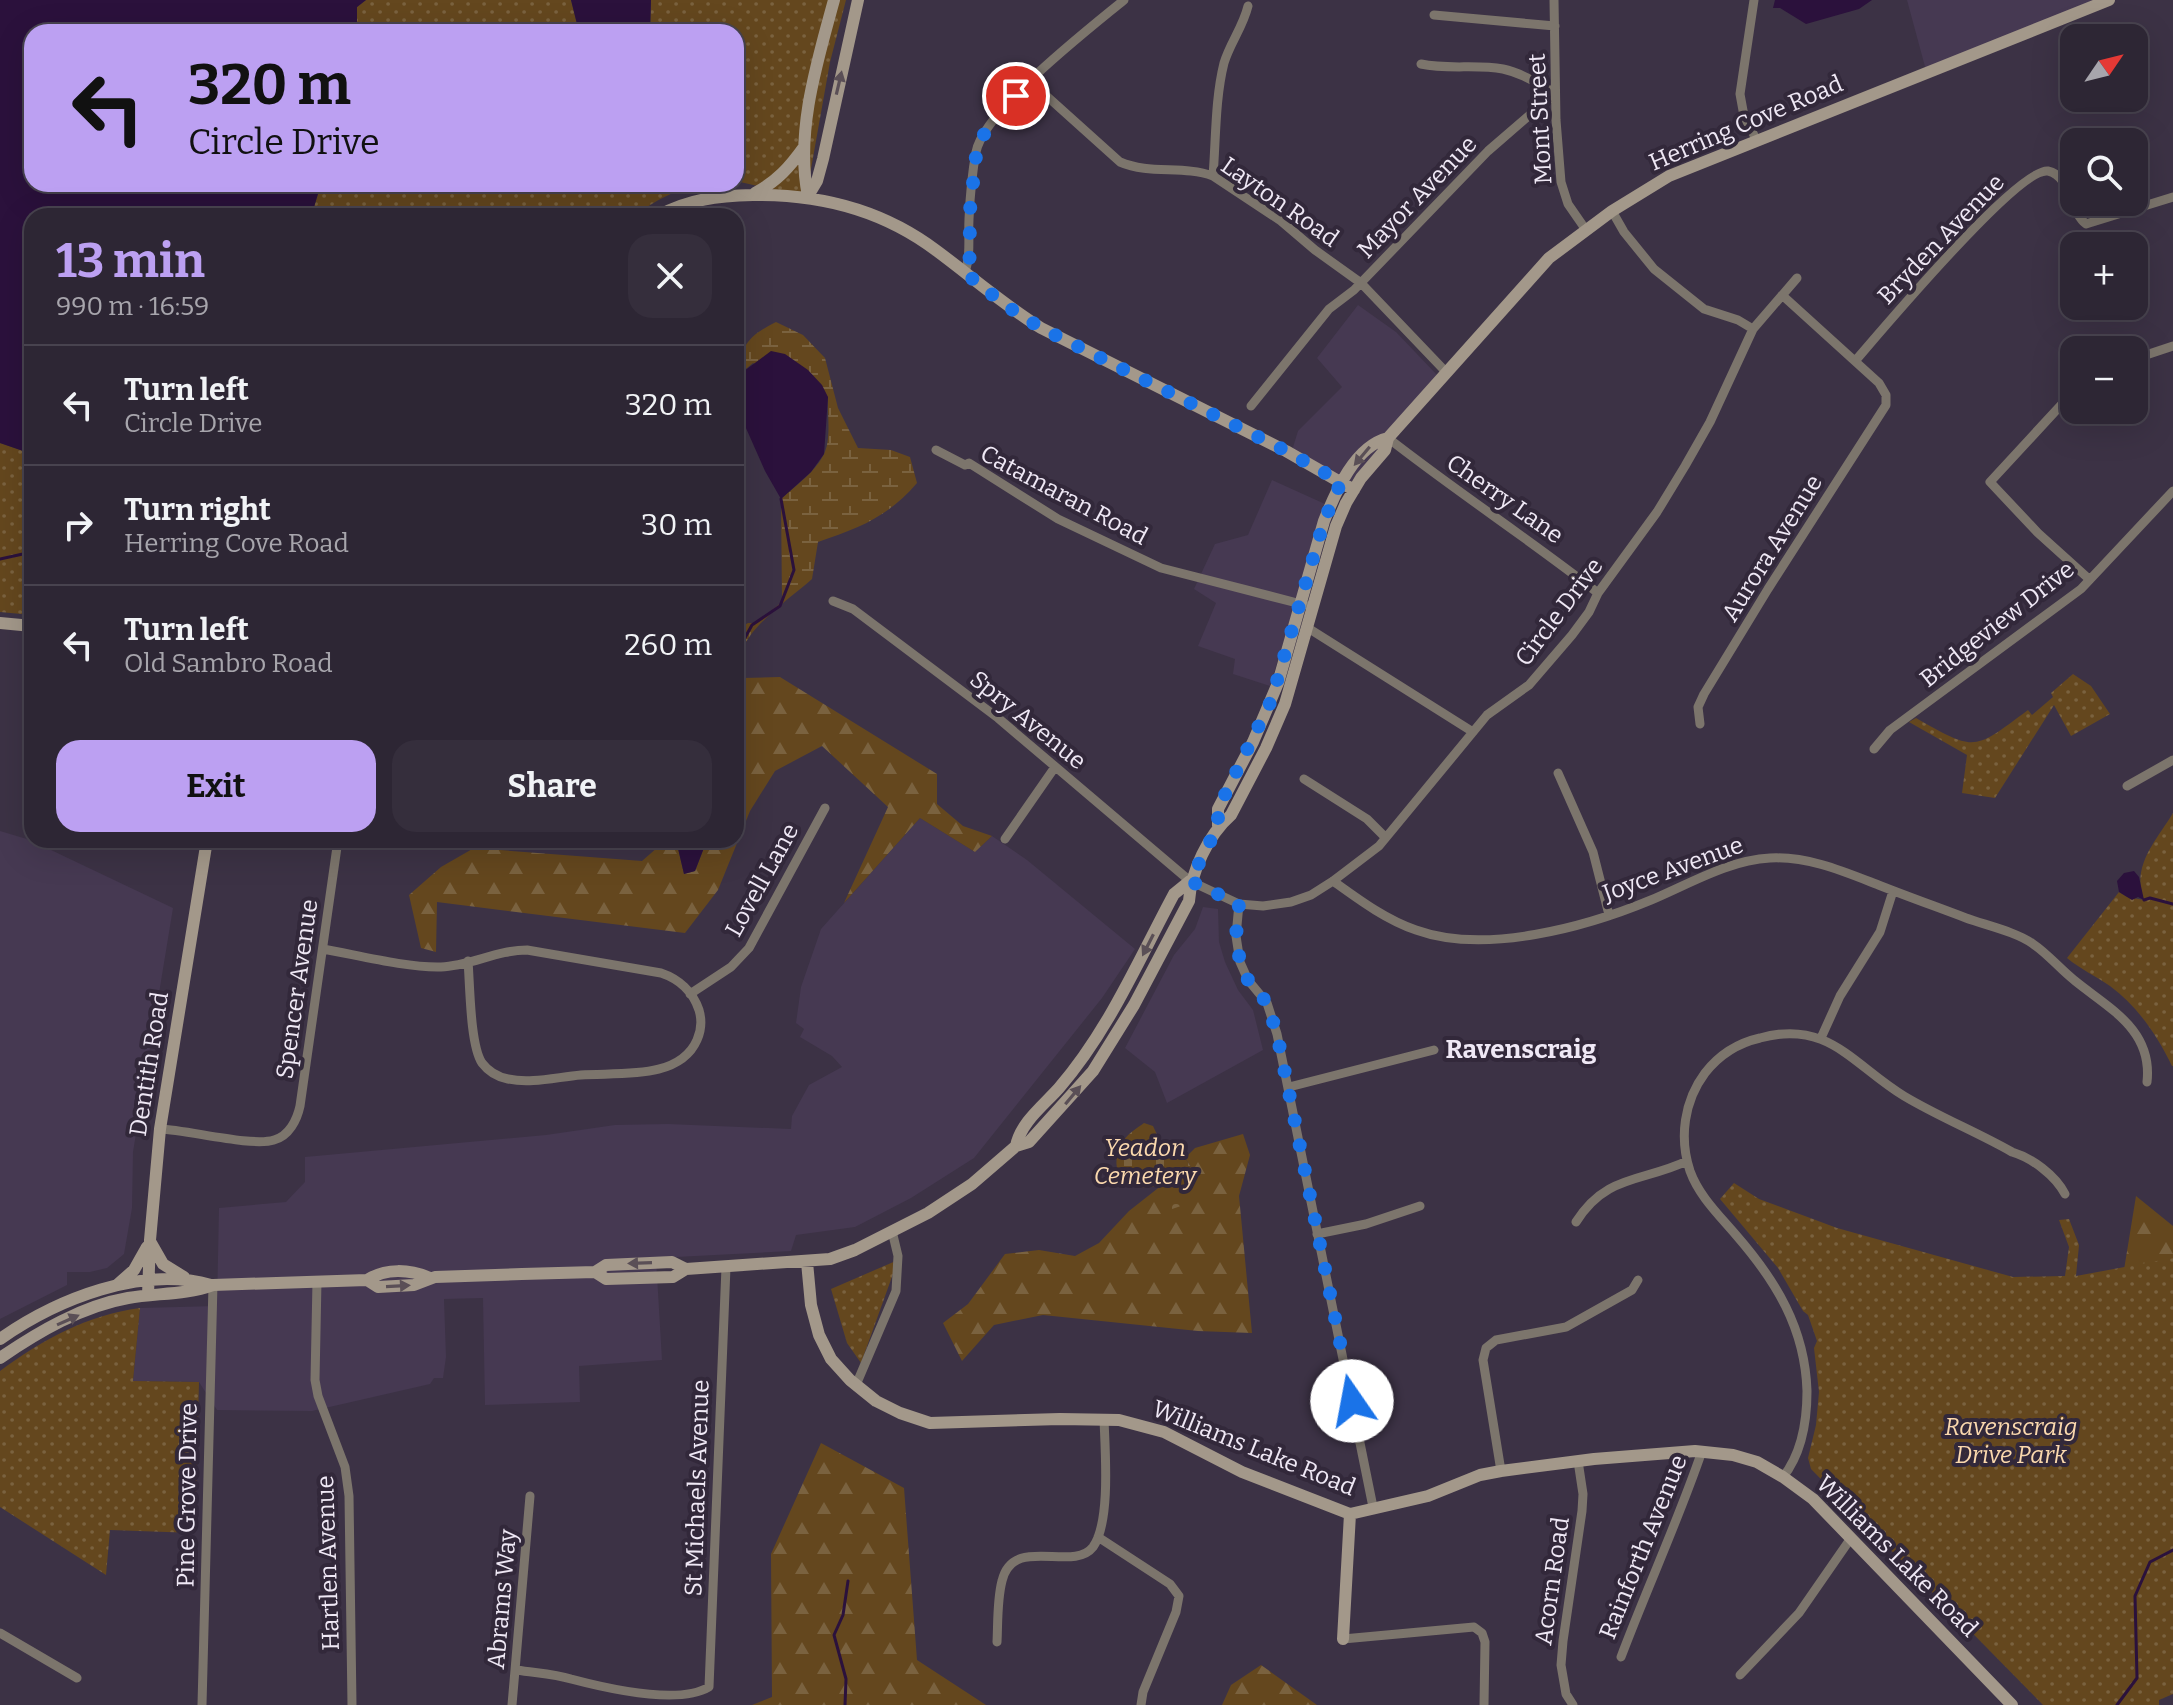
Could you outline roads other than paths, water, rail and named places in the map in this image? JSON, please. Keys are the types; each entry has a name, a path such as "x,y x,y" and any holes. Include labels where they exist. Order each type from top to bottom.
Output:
{"main road":[{"path":"808,196 803,171 804,147 816,72 834,0"},
{"path":"808,196 817,181 823,159 858,0"},
{"name":"Herring Cove Road","path":"0,1358 38,1334 87,1311 111,1302 148,1295 192,1292 213,1285 367,1280 379,1272 414,1271 430,1278 595,1272 606,1279 673,1277 686,1269 830,1259 855,1250 928,1213 972,1184 1016,1146 1019,1132 1059,1088 1106,1024 1174,894 1190,881 1218,826 1231,815 1278,721 1336,526 1354,490 1385,450 1388,438 1549,258 1612,211 1669,176 2109,0"},
{"path":"751,196 775,182 804,147"},
{"path":"678,208 700,199 751,196 808,196 846,206 901,229 937,250 1008,307 1041,328 1286,451 1354,490"},
{"name":"Herring Cove Road","path":"1218,826 1218,809 1253,742 1278,683 1324,521 1341,482 1375,441 1388,438"},
{"path":"0,623 24,625"},
{"name":"Dentith Road","path":"148,1295 160,1129 206,848"},
{"path":"150,1240 163,1264 171,1271 190,1278"},
{"path":"116,1287 134,1270 150,1240"},
{"name":"Williams Lake Road","path":"807,1262 811,1305 819,1335 831,1359 856,1385 888,1408 930,1423 1119,1420 1164,1432 1242,1472 1350,1514 1428,1496 1480,1475 1501,1471 1702,1451 1745,1458 1783,1477 1813,1499 2012,1705"},
{"name":"Herring Cove Road","path":"0,1339 57,1306 116,1287 190,1278 213,1285"},
{"path":"1343,1639 1350,1514"}],"street":[{"path":"965,273 971,253 969,219 977,147 986,128 1057,56 1124,0"},
{"name":"Mont Street","path":"1554,0 1555,93 1562,186 1570,207 1586,230"},
{"path":"1754,0 1740,94 1744,116 1756,139"},
{"path":"1213,176 1224,65 1231,43 1244,23 1248,6"},
{"path":"1434,15 1555,26"},
{"path":"1421,64 1503,69 1555,93"},
{"name":"Layton Road","path":"1031,82 1120,162 1140,168 1202,172 1213,176 1281,221 1361,283 1446,372"},
{"name":"Mayor Avenue","path":"1251,406 1329,309 1361,283 1488,151 1555,93"},
{"name":"Bryden Avenue","path":"1856,360 1983,219 2037,173 2051,172 2059,177 2080,219 2086,224 2173,197"},
{"path":"1612,211 1624,232 1654,269 1704,309 1738,320 1753,329"},
{"name":"Circle Drive","path":"1190,881 1239,904 1263,906 1291,902 1311,895 1333,881 1379,846 1487,715 1529,685 1589,612 1598,593 1657,512 1685,466 1710,422 1753,329 1797,278"},
{"path":"1782,295 1856,360"},
{"path":"2148,354 2173,346"},
{"name":"Aurora Avenue","path":"1700,724 1698,707 1704,694 1886,405 1886,395 1879,383 1856,360"},
{"path":"2060,406 1990,482 2038,533 2089,579"},
{"name":"Cherry Lane","path":"1388,438 1598,593"},
{"name":"Catamaran Road","path":"936,450 965,465 969,463 1058,519 1161,568 1314,607"},
{"name":"Bridgeview Drive","path":"1874,749 1890,730 2081,589 2173,491"},
{"name":"Spry Avenue","path":"833,601 853,609 998,718 1190,881"},
{"path":"1308,628 1473,732"},
{"path":"2127,786 2173,760"},
{"path":"1005,839 1055,767"},
{"path":"1558,773 1593,852 1609,915"},
{"path":"1304,779 1367,819 1385,837"},
{"name":"Lovell Lane","path":"690,994 728,970 749,948 825,808"},
{"name":"Spencer Avenue","path":"160,1129 258,1142 280,1138 291,1127 299,1111 337,848"},
{"name":"Joyce Avenue","path":"1333,881 1405,926 1424,933 1453,938 1499,938 1535,934 1609,915 1733,865 1773,857 1805,860 2033,943 2072,978 2112,1006 2126,1021 2145,1056 2147,1082"},
{"path":"1821,1038 1840,996 1880,932 1893,891"},
{"path":"1239,904 1236,936 1240,962 1273,1016 1373,1507"},
{"path":"323,949 437,967 505,951 538,951 661,973 676,979 690,994 699,1012 698,1038 686,1055 664,1068 507,1079 488,1070 477,1052 472,1034 468,961"},
{"path":"1783,1477 1798,1451 1806,1410 1805,1366 1799,1337 1773,1281 1697,1187 1687,1161 1684,1135 1687,1109 1703,1076 1722,1055 1742,1044 1775,1034 1796,1033 1821,1038 1844,1050 1906,1097 2012,1152 2026,1156 2065,1194"},
{"path":"1289,1087 1434,1050"},
{"path":"1576,1222 1586,1207 1609,1187 1687,1161"},
{"path":"1317,1234 1366,1224 1420,1206"},
{"path":"856,1385 896,1291 898,1256 892,1231"},
{"name":"St Michaels Avenue","path":"517,1670 570,1678 634,1702 655,1705 692,1702 709,1687 726,1267"},
{"path":"1501,1471 1483,1360 1486,1348 1496,1340 1566,1327 1632,1290 1638,1280"},
{"name":"Hartlen Avenue","path":"317,1281 315,1380 345,1467 349,1496 352,1705"},
{"name":"Pine Grove Drive","path":"202,1705 213,1285"},
{"path":"997,1642 1001,1582 1011,1565 1029,1556 1083,1554 1092,1548 1098,1537 1106,1491 1104,1419"},
{"name":"Rainforth Avenue","path":"1621,1657 1702,1451"},
{"name":"Acorn Road","path":"1573,1705 1566,1694 1561,1665 1582,1511 1578,1461"},
{"name":"Abrams Way","path":"512,1705 530,1496"},
{"path":"1098,1537 1170,1584 1179,1596 1141,1705"},
{"path":"1740,1675 1799,1613 1851,1538"},
{"path":"1343,1639 1474,1627 1482,1633 1485,1642 1484,1705"},
{"path":"0,1633 77,1678"}],"waterway":[{"path":"744,640 752,625 780,606 794,570 781,499"},
{"path":"0,559 24,554"},
{"path":"2144,900 2150,898 2173,904"},
{"path":"2117,1705 2137,1678 2135,1596 2150,1562 2173,1550"},
{"path":"845,1705 846,1679 834,1635 843,1615 848,1581"}],"district":[{"name":"Ravenscraig","path":"1521,1049"}],"park label":[{"name":"Yeadon Cemetery","path":"1145,1162"},
{"name":"Ravenscraig Drive Park","path":"2011,1441"}]}
